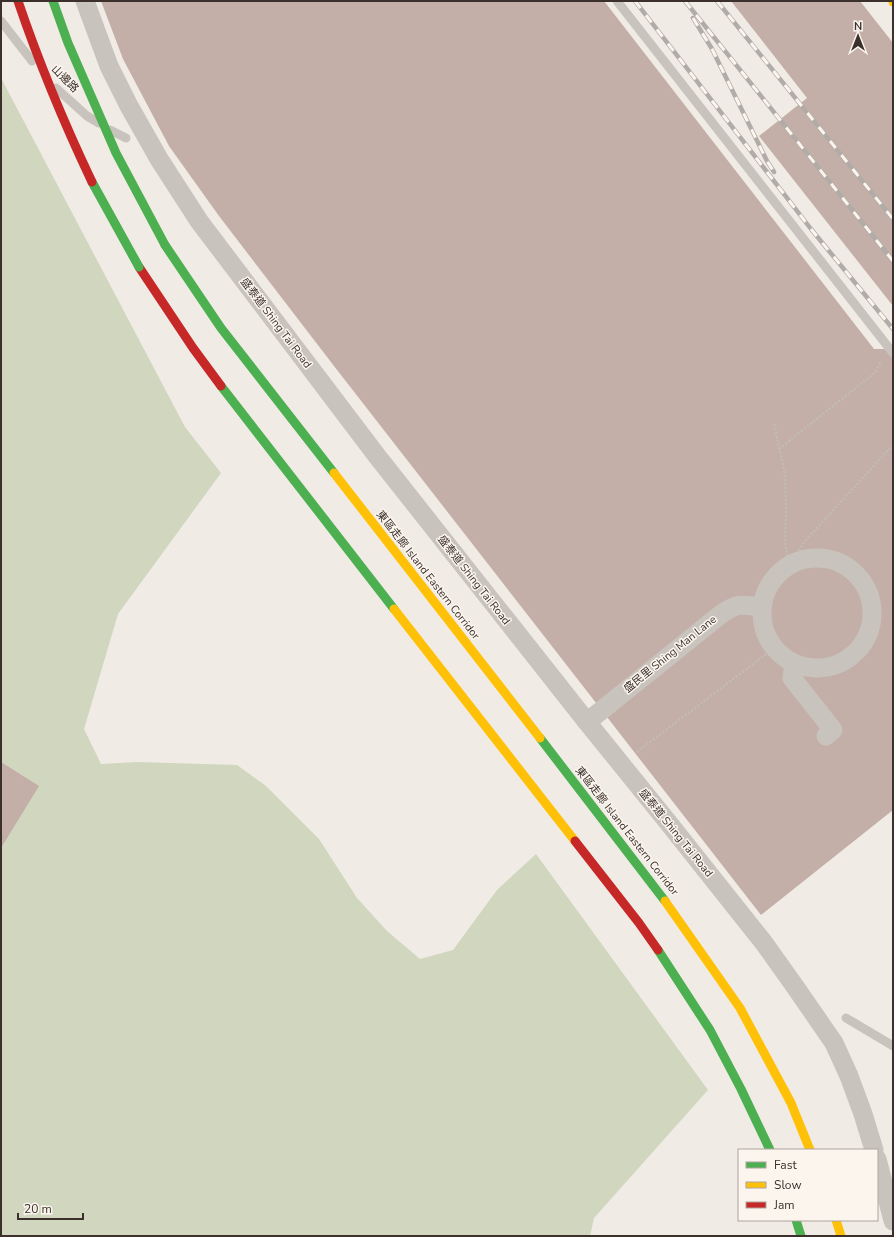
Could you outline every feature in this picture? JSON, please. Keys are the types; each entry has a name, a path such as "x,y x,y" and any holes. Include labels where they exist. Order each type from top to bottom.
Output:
{"highway":[{"path":"18,1 52,95 71,137 109,215 139,267 193,348 235,404 643,929 684,988 710,1030 752,1110 770,1149"},
{"name":"東區走廊 Island Eastern Corridor","path":"53,1 68,43 110,140 166,245 221,328 656,887 740,1008 791,1103 810,1149"},
{"path":"796,1221 801,1236"},
{"path":"836,1221 841,1236"}],"street":[{"name":"盛泰道 Shing Tai Road","path":"85,1 109,66 129,106 199,221 377,456 621,765 764,943 834,1044 849,1076 874,1149"},
{"path":"823,558 840,562 854,572 866,585 872,602 873,619 868,636 859,650 845,662 829,668 811,669 794,664 783,658 774,648 766,636 762,622 761,607 766,590 775,576 789,565 805,559 823,558"},
{"name":"盛民里 Shing Man Lane","path":"587,722 731,607 742,604 761,607"},
{"path":"794,664 792,678 833,730 826,736"},
{"path":"878,1164 893,1221"}],"lane":[{"path":"618,1 893,353"},
{"name":"山邊路","path":"1,21 30,59 65,97 87,116 126,138"},
{"path":"846,1018 893,1046"}],"path":[{"path":"779,449 876,372 882,359"},
{"path":"774,424 785,474 785,543 789,565"},
{"path":"789,565 805,541 893,445"},
{"path":"621,765 774,648"}],"green space":[{"path":"1,78 185,427 221,473 118,614 84,729 101,764 137,762 237,765 266,786 319,839 357,898 387,931 420,959 453,950 497,890 536,854 708,1090 594,1218 590,1236 1,1236"}],"building":[{"path":"101,1 604,1 874,349 893,349 893,810 761,915 219,216 169,146 123,59"},
{"path":"731,1 860,1 893,43 893,306 759,136 807,98"},
{"path":"1,762 39,786 1,848"}],"railway":[{"path":"635,1 811,229 893,329"},
{"path":"685,1 893,261"},
{"path":"717,1 893,219"},
{"path":"693,18 712,49 767,161 774,172"}],"traffic: fast":[{"path":"53,1 68,43 116,153 165,245"},
{"path":"92,182 139,267"},
{"path":"165,245 221,328 334,473"},
{"path":"221,386 394,609"},
{"path":"540,738 665,901"},
{"path":"658,950 710,1030 741,1089 770,1149"},
{"path":"796,1221 801,1236"}],"traffic: slow":[{"path":"334,473 540,738"},
{"path":"394,609 575,841"},
{"path":"665,901 740,1008 791,1103 810,1149"},
{"path":"836,1221 841,1236"}],"traffic: jam":[{"path":"18,1 52,93 92,182"},
{"path":"139,267 193,348 221,386"},
{"path":"575,841 639,923 658,950"}]}
